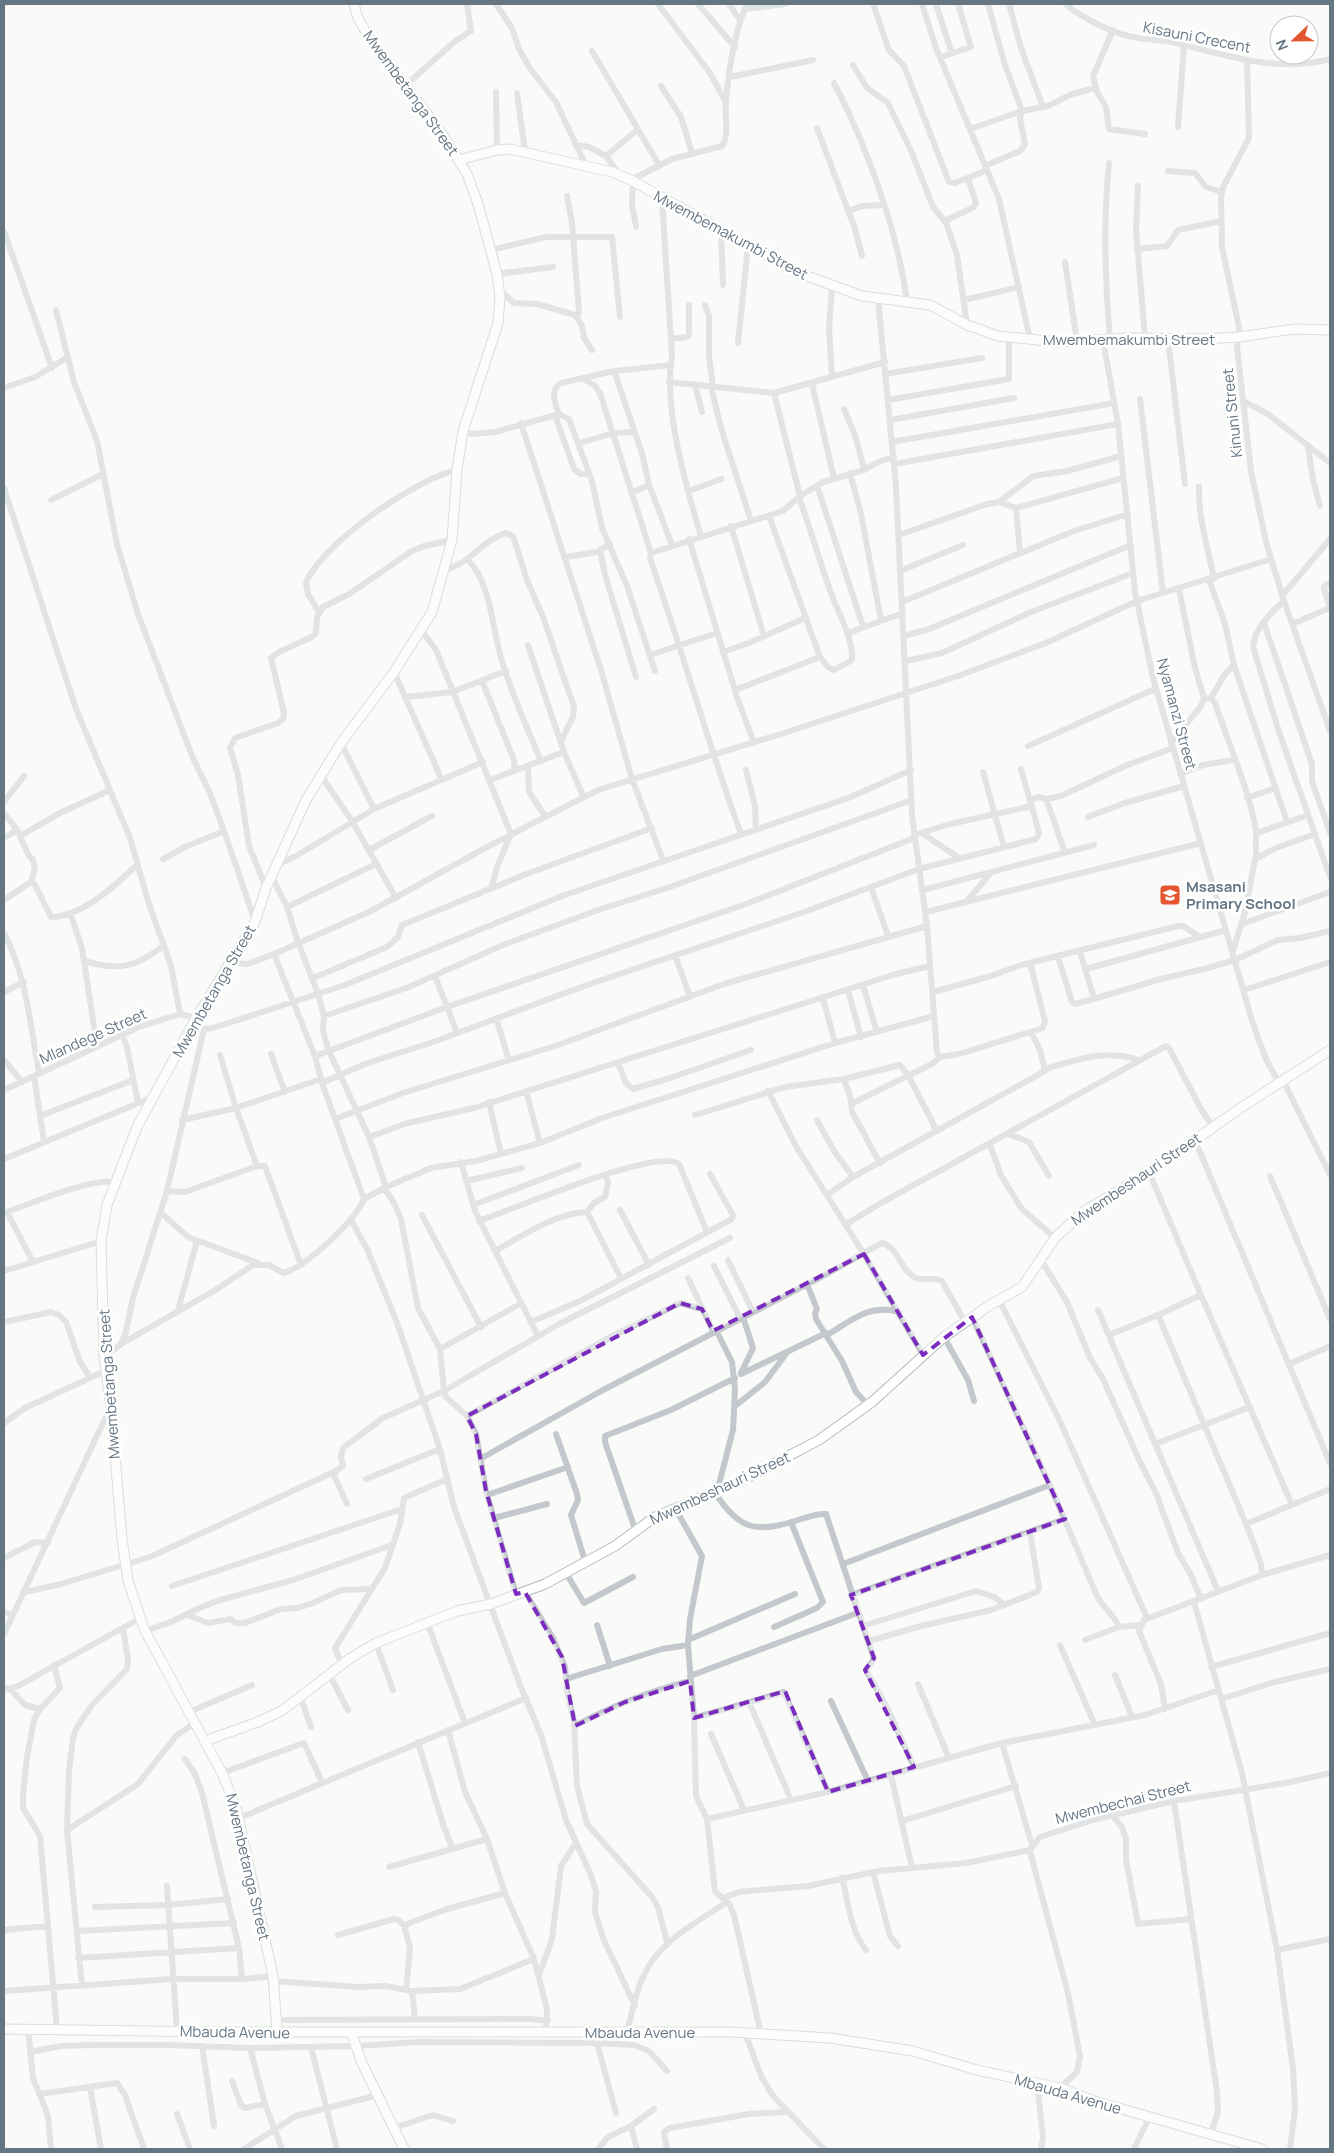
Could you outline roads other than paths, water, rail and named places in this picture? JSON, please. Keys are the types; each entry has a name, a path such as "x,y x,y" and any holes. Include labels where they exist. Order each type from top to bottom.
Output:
{"street":[{"name":"Mwembetanga Street","path":"277,2030 273,1978 239,1818 230,1789 139,1619 126,1565 111,1407 104,1357 101,1241 107,1205 129,1144 196,1018 232,963 255,922 266,888 292,828 320,774 394,672 422,631 432,612 446,569 452,540 457,470 463,431 496,330 500,297 497,274 478,204 459,160 443,135 362,27 354,4"},
{"path":"405,86 454,42 471,30 467,4"},
{"path":"496,4 512,28 519,49 531,70 556,102 586,166"},
{"path":"658,4 712,75 725,100"},
{"path":"698,4 735,47"},
{"path":"729,4 740,20"},
{"path":"636,227 632,204 632,180 659,165 692,153 722,146 726,138 725,100 740,20 746,6 785,4"},
{"path":"873,4 889,50 904,66 949,182 956,183 1024,148 1020,119 1022,111 1004,62 988,4"},
{"path":"922,4 930,32 1004,216 1030,339"},
{"path":"936,4 952,54"},
{"path":"941,57 972,47 958,4"},
{"path":"1009,4 1021,48 1042,107"},
{"name":"Kisauni Crecent","path":"1066,4 1082,17 1136,38 1247,60 1294,64 1330,59"},
{"path":"1113,30 1094,69 1095,88 1106,107 1109,128 1145,134"},
{"path":"1178,127 1184,46"},
{"path":"592,51 659,165"},
{"path":"730,77 813,60"},
{"name":"Kinuni Street","path":"1247,60 1249,138 1222,192 1224,259 1239,337 1237,347 1251,471 1271,559 1283,599 1330,731"},
{"path":"853,65 868,88 888,104 912,153 933,207 945,221 957,255 967,325"},
{"path":"834,83 857,129 883,205 902,266 907,302"},
{"path":"661,86 681,116 692,153"},
{"path":"970,129 1022,111 1042,107 1072,94 1095,88"},
{"path":"496,92 497,150"},
{"path":"517,93 525,151"},
{"path":"817,128 848,211 862,256"},
{"path":"606,156 637,130"},
{"path":"576,145 589,147 606,156 620,175"},
{"name":"Mwembemakumbi Street","path":"459,160 497,150 525,151 620,175 796,272 832,286 878,299 920,303 938,308 967,325 984,332 1009,338 1077,341 1145,338 1168,339 1239,337 1294,329 1330,330"},
{"name":"Nyamanzi Street","path":"1109,163 1106,206 1107,340 1118,424 1136,601 1155,689 1258,1039 1330,1175"},
{"path":"1168,171 1195,173 1206,187 1222,192"},
{"path":"945,221 974,207 976,203 968,178"},
{"path":"1138,186 1137,248 1145,338"},
{"path":"567,196 579,312 577,317"},
{"path":"662,199 671,339 669,382 689,491 701,536"},
{"path":"848,211 862,206 883,205"},
{"path":"1137,248 1168,246 1178,230 1222,221"},
{"path":"721,230 724,285"},
{"path":"4,231 52,368"},
{"path":"491,250 546,237 612,237 620,317"},
{"path":"738,343 748,246"},
{"path":"1065,262 1077,341"},
{"path":"497,274 553,267"},
{"path":"832,286 829,329 832,375"},
{"path":"964,300 1019,286"},
{"path":"500,297 504,294 514,303 537,304 572,313 577,317 582,326 584,338 592,350"},
{"path":"878,299 894,461 899,535 914,837 926,912 937,1053 940,1057"},
{"path":"671,339 687,337 690,334 689,304"},
{"path":"705,305 709,316 709,356 712,387 721,428 751,521"},
{"path":"56,310 74,382 97,441 117,544 138,614 192,756 210,793 255,922"},
{"path":"888,400 1009,379 1009,338"},
{"path":"1168,339 1185,484"},
{"path":"4,388 21,383 52,368 68,357"},
{"path":"885,374 982,358"},
{"path":"669,382 774,394 812,384 832,375 885,362"},
{"path":"589,474 581,474 574,469 554,400 558,385 614,371 671,365"},
{"path":"614,371 633,432 642,453 649,485 672,545"},
{"path":"582,378 595,386 600,394 713,755 741,834"},
{"path":"812,384 834,478"},
{"path":"695,385 702,412"},
{"path":"769,516 820,656 828,667 834,670 848,664 852,660 852,655 848,632 817,553 800,496 774,394"},
{"path":"890,420 1014,398"},
{"path":"1140,399 1162,593"},
{"path":"1243,401 1268,414 1330,463"},
{"path":"892,442 1010,422 1093,405 1114,403"},
{"path":"844,409 856,438 864,470"},
{"path":"463,431 472,434 483,434 557,414 569,419 580,444 589,474 597,513 610,544 655,671"},
{"path":"522,423 553,525 566,557 601,670 632,779 652,828 662,860"},
{"path":"651,553 690,539 783,511 800,496 817,486 834,478 864,470 878,462 894,461 1118,424"},
{"path":"580,444 613,433 633,432"},
{"path":"1308,447 1312,480 1320,506"},
{"path":"899,535 987,504 999,502 1032,476 1067,471 1121,456"},
{"path":"266,888 249,846 238,775 230,748 236,738 278,723 283,719 284,713 272,658 279,652 312,638 316,633 319,612 308,594 306,584 318,563 360,524 434,477 457,470"},
{"path":"850,473 861,514 881,620"},
{"path":"51,500 103,474"},
{"path":"999,502 1016,508 1123,478"},
{"path":"689,491 722,479"},
{"path":"631,493 649,485"},
{"path":"817,486 863,626"},
{"path":"1199,487 1198,508 1206,533 1211,579 1225,624 1234,665 1287,822"},
{"path":"4,488 76,709 124,822 176,984 180,1014 196,1018"},
{"path":"1016,508 1020,553"},
{"path":"902,602 1086,526 1128,514"},
{"path":"732,526 764,636"},
{"path":"446,569 456,566 467,559 491,539 506,533 513,536 527,580 546,626 574,707 573,717 561,741"},
{"path":"690,539 717,633 754,742"},
{"path":"1330,539 1264,623 1253,640 1253,646 1274,717 1330,878"},
{"path":"319,612 331,602 349,594 412,551 424,546 452,540"},
{"path":"566,557 600,550 610,544"},
{"path":"904,636 929,629 1131,544"},
{"path":"900,571 963,545"},
{"path":"600,550 605,575 636,677"},
{"path":"467,559 478,570 496,626 506,671 541,761"},
{"path":"232,963 248,964 274,954 396,898 583,796 907,693 1034,648 1136,601 1271,559"},
{"path":"906,661 942,652 1031,612 1133,573"},
{"path":"1292,624 1330,608 1324,586 1330,583"},
{"path":"1179,588 1195,668 1208,698 1215,703 1247,798 1256,833 1254,844 1257,858"},
{"path":"848,632 903,613"},
{"path":"723,652 805,618"},
{"path":"1264,623 1312,764 1312,781 1330,833"},
{"path":"422,631 436,650 511,834 497,867 491,889"},
{"path":"650,655 680,647 693,640 717,633"},
{"path":"528,645 564,752 583,796"},
{"path":"735,690 820,656"},
{"path":"315,1056 447,1007 746,904 922,833 1031,803 1039,797 1046,799 1062,796 1172,746 1225,674 1234,665"},
{"path":"406,697 452,692 506,671"},
{"path":"394,672 441,778"},
{"path":"482,681 514,760 515,771"},
{"path":"1028,746 1155,689"},
{"path":"341,743 374,809"},
{"path":"490,780 564,752"},
{"path":"1180,774 1203,765 1234,760"},
{"path":"277,865 296,856 374,809 441,778 483,762"},
{"path":"528,766 529,792 545,816"},
{"path":"182,1120 236,1108 321,1081 919,869 1036,838 1039,833 1021,769"},
{"path":"746,770 755,806 756,829"},
{"path":"191,1027 204,1030 231,1023 345,985 554,899 662,860 851,797 911,770"},
{"path":"983,772 1004,847"},
{"path":"320,774 352,821 396,898"},
{"path":"4,802 24,776"},
{"path":"1088,817 1125,803 1184,786"},
{"path":"1247,798 1275,788"},
{"path":"4,838 110,790"},
{"path":"1046,799 1066,852"},
{"path":"324,1016 436,976 503,946 598,910 912,800"},
{"path":"4,813 18,833 34,864 30,882 4,900"},
{"path":"1256,833 1308,815"},
{"path":"368,850 432,816"},
{"path":"313,978 387,947 398,937 402,925 652,828"},
{"path":"163,859 185,846 224,830"},
{"path":"922,833 959,858"},
{"path":"1234,956 1242,924 1253,862 1276,848 1315,834"},
{"path":"926,912 1201,843"},
{"path":"923,890 990,874 1094,844"},
{"path":"30,882 34,884 51,916 70,913 115,886 138,864"},
{"path":"287,907 376,864"},
{"path":"967,901 990,874"},
{"path":"272,876 287,907 298,942 313,978 324,1016 323,1031 329,1051 358,1110 385,1187 401,1219 418,1308 440,1349 444,1391 446,1396 467,1416 476,1434 487,1495 521,1593 562,1657 574,1726 576,1776 587,1824 652,1897 658,1907 668,1942"},
{"path":"871,887 888,936"},
{"path":"1242,924 1330,892"},
{"path":"70,913 77,930 84,961 97,1046"},
{"path":"335,1119 749,977 927,926"},
{"path":"933,992 1030,964 1178,926 1183,926 1200,937"},
{"path":"1086,970 1183,944 1226,930"},
{"path":"1058,957 1074,1004 1234,956 1278,940 1300,938 1330,931"},
{"path":"4,936 13,950 24,982 44,1142"},
{"path":"84,961 105,967 131,965 149,957 164,945"},
{"path":"1080,952 1094,998"},
{"path":"274,954 315,1056 321,1081 364,1199"},
{"path":"675,955 690,997"},
{"path":"1244,990 1330,962"},
{"path":"851,1104 932,1064 940,1057 960,1054 1031,1032 1046,1024 1030,964"},
{"path":"369,1137 408,1123 526,1091 930,966"},
{"path":"436,976 457,1033"},
{"path":"4,992 24,982"},
{"path":"864,985 877,1032"},
{"path":"848,990 860,1037"},
{"path":"823,998 834,1043"},
{"name":"Mlandege Street","path":"4,1090 122,1034 180,1014"},
{"path":"161,1213 188,1237 258,1263 269,1265 282,1273 301,1265 352,1220 364,1199 385,1187 431,1168 540,1144 602,1118 834,1043 934,1016"},
{"path":"496,1018 509,1060"},
{"path":"121,1344 133,1298 167,1191 204,1030"},
{"path":"1031,1032 1046,1069"},
{"path":"122,1034 127,1046 138,1103"},
{"path":"845,1226 881,1203 990,1145 1166,1046 1170,1048 1201,1110 1213,1127"},
{"path":"618,1063 626,1083 633,1089 751,1050"},
{"name":"Mwembeshauri Street","path":"205,1741 275,1714 329,1674 376,1643 456,1610 491,1604 566,1573 615,1546 636,1529 675,1508 716,1492 819,1440 868,1405 944,1337 1022,1287 1055,1238 1082,1212 1149,1172 1281,1081 1330,1050"},
{"path":"271,1054 285,1092"},
{"path":"827,1195 852,1177 1046,1069 1090,1057 1119,1054 1139,1060"},
{"path":"220,1056 257,1166"},
{"path":"4,1060 22,1082"},
{"path":"695,1115 768,1091 801,1084 844,1079 900,1065 908,1075 937,1131"},
{"path":"844,1079 852,1112 880,1163"},
{"path":"40,1116 133,1080"},
{"path":"526,1091 540,1144"},
{"path":"768,1091 797,1148 864,1254 923,1354"},
{"path":"4,1157 153,1097"},
{"path":"489,1102 500,1154"},
{"path":"818,1120 830,1145 852,1177"},
{"path":"1008,1134 1029,1142 1049,1176"},
{"path":"1195,1140 1330,1463"},
{"path":"990,1145 1001,1175 1021,1208 1055,1238"},
{"path":"479,1221 606,1174 661,1160 674,1160 679,1164 707,1232"},
{"path":"460,1162 479,1221 538,1336"},
{"path":"473,1205 579,1165"},
{"path":"167,1191 185,1192 257,1166 265,1166 269,1170 283,1219 301,1265"},
{"path":"466,1181 522,1168"},
{"path":"1149,1172 1292,1505"},
{"path":"495,1251 529,1232 554,1221 587,1212 594,1204 605,1197 608,1183 606,1174"},
{"path":"531,1322 582,1300 732,1219 733,1215 710,1174"},
{"path":"1270,1176 1330,1319"},
{"path":"33,1262 6,1213 89,1183 105,1180 115,1182"},
{"path":"620,1210 648,1265"},
{"path":"587,1212 622,1278"},
{"path":"422,1215 482,1326"},
{"path":"352,1220 375,1266 440,1449 454,1507 541,1735 566,1820 590,1873 596,1891 595,1912 603,1938 635,2006"},
{"path":"25,1592 126,1565 190,1540 333,1473 343,1466 341,1452 347,1444 383,1418 444,1391 538,1336 730,1238"},
{"path":"4,1271 101,1241"},
{"path":"178,1310 198,1241"},
{"path":"480,1459 715,1330 864,1254 876,1245 887,1244 895,1251 903,1266 912,1276 917,1279 937,1278 942,1281 969,1320 1050,1485 1097,1596 1105,1610 1114,1617 1119,1627"},
{"path":"728,1260 753,1312"},
{"path":"1041,1260 1067,1302 1090,1358 1103,1379 1156,1493 1169,1534 1201,1599"},
{"path":"104,1357 121,1344 258,1263"},
{"path":"714,1266 741,1317 753,1348 737,1378"},
{"path":"688,1278 702,1309 730,1355 737,1378 733,1430 716,1492 728,1512 742,1523 761,1527 774,1527 826,1514 857,1613 869,1641 874,1659 867,1668 867,1672 888,1709 914,1767"},
{"path":"807,1284 817,1309 815,1313 816,1319 827,1334 856,1392 868,1405"},
{"path":"1109,1336 1202,1295"},
{"path":"999,1300 1055,1412 1147,1618"},
{"path":"467,1416 614,1335 680,1303 702,1309"},
{"path":"440,1349 520,1304"},
{"path":"636,1529 604,1442 605,1436 671,1410 876,1308 886,1308 899,1312"},
{"path":"1098,1310 1218,1591"},
{"path":"4,1322 51,1312 59,1315 66,1322 80,1362 90,1377"},
{"path":"1158,1315 1246,1524 1261,1564 1262,1575"},
{"path":"944,1337 968,1380 974,1401"},
{"path":"1289,1364 1330,1346"},
{"path":"735,1406 766,1382 786,1353"},
{"path":"4,1423 25,1408 107,1370"},
{"path":"1155,1444 1250,1406"},
{"path":"4,1633 111,1407"},
{"path":"556,1434 578,1500 571,1510 572,1521 585,1561"},
{"path":"366,1479 440,1449"},
{"path":"487,1495 568,1467"},
{"path":"333,1473 347,1504"},
{"path":"342,1665 336,1648 385,1568 400,1524 406,1496 447,1479"},
{"path":"843,1564 1050,1485"},
{"path":"1246,1524 1330,1489"},
{"path":"494,1518 547,1504"},
{"path":"675,1508 702,1556 690,1620 688,1643 694,1718 696,1796 707,1819 715,1891 725,1900 734,1915 761,2034"},
{"path":"172,1586 402,1509"},
{"path":"851,1594 1065,1519"},
{"path":"774,1628 817,1608 823,1602 791,1522"},
{"path":"869,1641 1005,1605 1032,1595 1039,1588 1030,1532"},
{"path":"4,1558 34,1542 48,1543"},
{"path":"145,1631 188,1615 220,1600 293,1580 392,1544"},
{"path":"1085,1640 1119,1627 1140,1625 1147,1618 1194,1602 1218,1591 1262,1575 1330,1555"},
{"path":"566,1573 584,1603 633,1577"},
{"path":"188,1615 208,1622 230,1619 235,1623 242,1623 281,1609 298,1608 313,1603 341,1590 371,1590"},
{"path":"863,1626 976,1591 994,1597 1005,1605"},
{"path":"566,1679 662,1649 688,1643 795,1594"},
{"path":"1194,1602 1246,1789 1277,1950 1286,2002 1294,2079 1295,2109 1290,2149"},
{"path":"4,1612 13,1615"},
{"path":"574,1726 625,1702 690,1679 857,1613"},
{"path":"40,1709 25,1705 7,1689 54,1666 139,1619"},
{"path":"427,1622 464,1723"},
{"path":"597,1625 610,1666"},
{"path":"1140,1625 1141,1636 1161,1684 1165,1709"},
{"path":"82,1986 67,1830 73,1738 89,1709 127,1670 128,1659 123,1629"},
{"path":"1211,1667 1330,1633"},
{"path":"376,1643 393,1690"},
{"path":"1060,1645 1095,1725"},
{"path":"54,1666 60,1688 40,1709 34,1720 22,1794 23,1808 40,1836 57,2029"},
{"path":"1221,1699 1275,1682 1330,1669"},
{"path":"329,1674 348,1710"},
{"path":"1114,1675 1132,1717"},
{"path":"918,1684 949,1758"},
{"path":"189,1712 252,1685"},
{"path":"707,1819 828,1792 1002,1743 1165,1709 1219,1690"},
{"path":"694,1718 782,1692 786,1693 828,1792"},
{"path":"300,1696 311,1727"},
{"path":"239,1818 526,1698"},
{"path":"830,1701 868,1781"},
{"path":"749,1702 791,1800"},
{"path":"67,1830 138,1784 177,1735 195,1723"},
{"path":"448,1730 465,1792 487,1839 505,1893 534,1959 548,2021 546,2031"},
{"path":"711,1734 744,1810"},
{"path":"418,1742 444,1827 453,1849"},
{"path":"222,1773 304,1743 322,1782"},
{"path":"1002,1743 1016,1786 1068,1993 1080,2056 1077,2072 1060,2088"},
{"path":"185,1760 195,1774 202,1793 234,1923 242,1979"},
{"name":"Mwembechai Street","path":"1031,1847 1048,1833 1112,1815 1174,1801 1330,1773"},
{"path":"891,1775 912,1868"},
{"path":"902,1821 1016,1786"},
{"path":"1174,1801 1217,2092 1218,2112 1211,2134"},
{"path":"1112,1815 1122,1826 1126,1839 1125,1851 1138,1924 1190,1919"},
{"path":"389,1867 487,1839"},
{"path":"539,1975 552,1939 561,1866 576,1844"},
{"path":"628,2031 642,1979 668,1942 725,1900 739,1892 808,1886 842,1877 873,1872 966,1863 1031,1847"},
{"path":"873,1872 890,1936 898,1946"},
{"path":"842,1877 858,1940 866,1950"},
{"path":"167,1886 177,2031"},
{"path":"405,1926 447,1909 505,1893"},
{"path":"95,1907 168,1905 228,1900"},
{"path":"338,1935 394,1919 405,1926 410,1948 409,1990 415,2019"},
{"path":"77,1931 234,1923"},
{"path":"4,1930 48,1926"},
{"path":"1277,1950 1330,1939"},
{"path":"78,1958 239,1948"},
{"path":"4,1991 54,1989 172,1979 273,1978 358,1988 386,1986 409,1990 460,1989 534,1959"},
{"path":"276,2020 532,2019 548,2021"},
{"name":"Mbauda Avenue","path":"4,2029 351,2032 628,2031 745,2033 830,2038 913,2051 977,2070 1060,2088 1094,2101 1211,2134 1249,2148 1262,2149"},
{"path":"28,2029 34,2078 49,2122 51,2149"},
{"path":"351,2032 404,2149"},
{"path":"745,2033 762,2078 786,2112 824,2149"},
{"path":"30,2052 61,2046 91,2045 250,2048 356,2046 419,2042 597,2043 634,2045 649,2051 667,2071"},
{"path":"597,2043 616,2113"},
{"path":"202,2046 214,2126"},
{"path":"311,2047 325,2108 337,2149"},
{"path":"250,2048 265,2104 282,2149"},
{"path":"232,2081 241,2105 246,2108 265,2104"},
{"path":"39,2094 117,2083 122,2087 144,2149"},
{"path":"1037,2083 1043,2137 1041,2149"},
{"path":"90,2087 101,2149"},
{"path":"244,2149 274,2128 296,2116 378,2095"},
{"path":"598,2149 608,2137 631,2126 654,2109"},
{"path":"667,2149 664,2132 670,2128 749,2114 786,2112"},
{"path":"177,2114 190,2149"},
{"path":"394,2128 433,2116 453,2121"},
{"path":"1134,2149 1150,2116"},
{"path":"631,2126 637,2149"}],"place":[{"name":"Msasani Primary School","path":"1170,895"}]}
